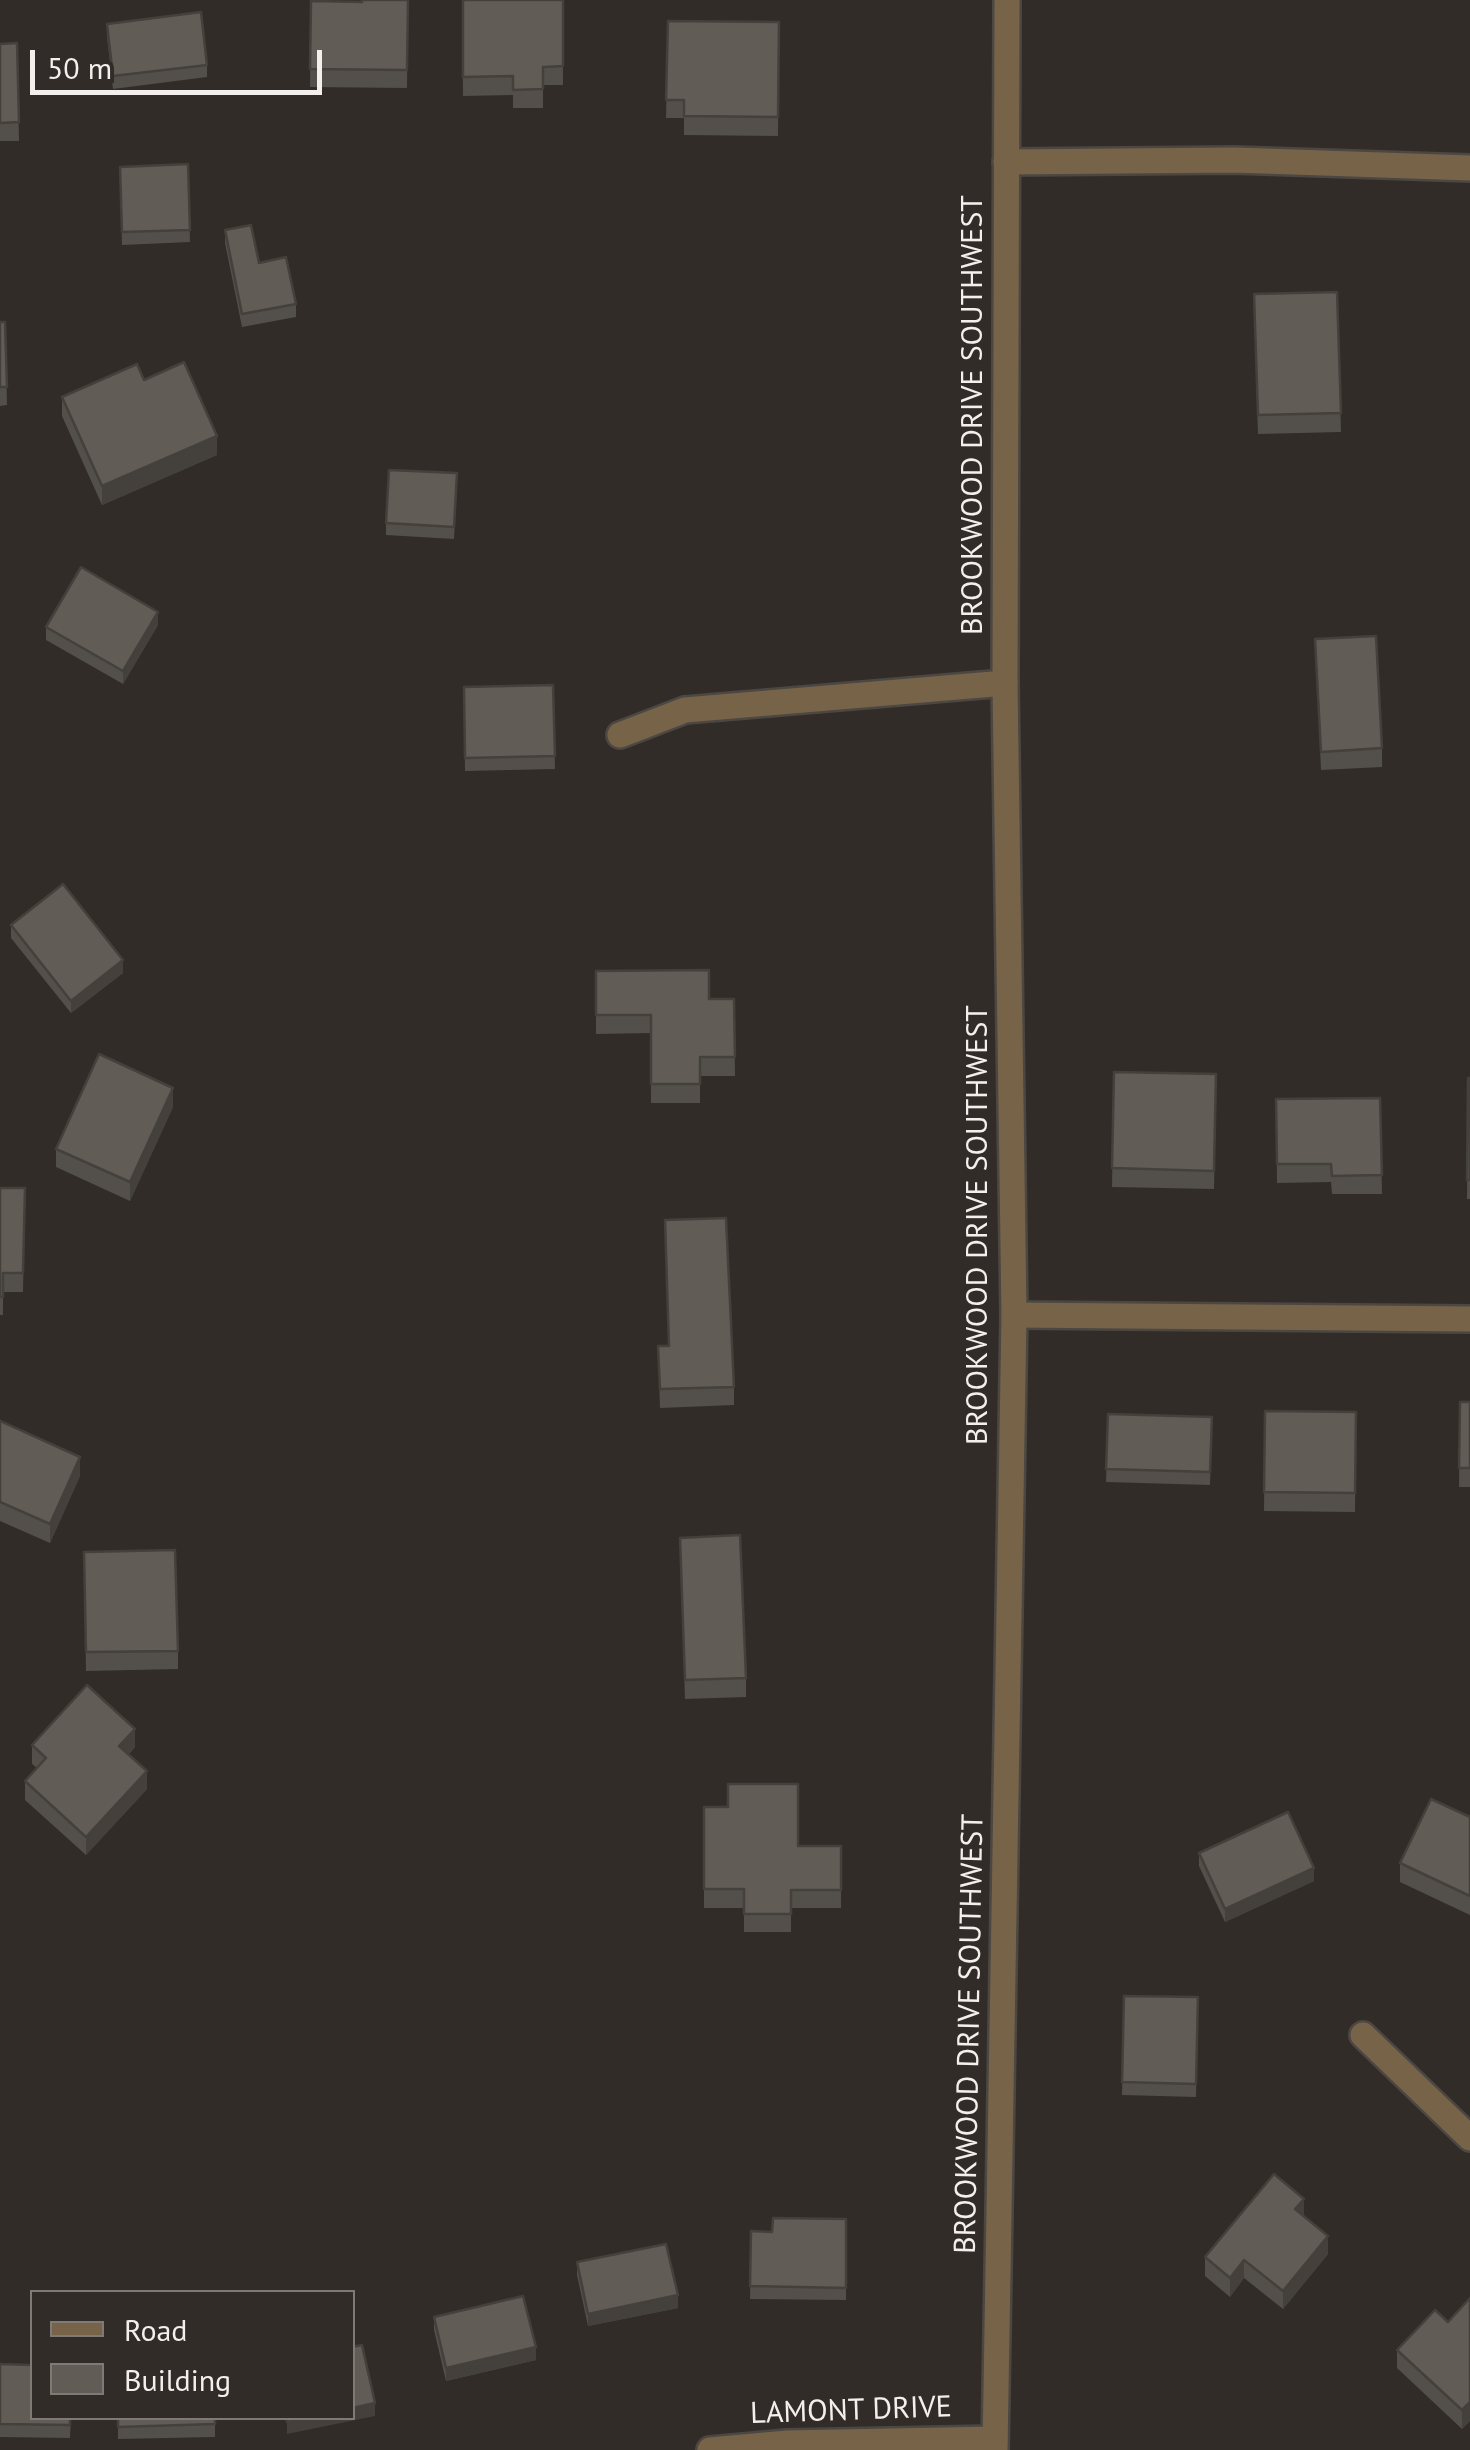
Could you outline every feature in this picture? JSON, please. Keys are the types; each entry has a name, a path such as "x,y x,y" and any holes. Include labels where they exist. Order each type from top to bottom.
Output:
{"street":[{"name":"BROOKWOOD DRIVE SOUTHWEST","path":"995,2445 1014,1316 1005,684 1007,0"},
{"path":"1006,162 1235,160 1470,168"},
{"path":"620,735 686,710 1005,684"},
{"path":"1014,1316 1470,1319"},
{"path":"1363,2034 1470,2138"},
{"name":"LAMONT DRIVE","path":"710,2450 858,2440 995,2445"}],"building":[{"path":"408,0 407,70 310,69 311,1"},
{"path":"463,0 563,0 563,66 543,67 543,89 513,90 513,76 463,77"},
{"path":"201,12 207,65 113,76 107,24"},
{"path":"668,21 779,22 778,117 684,116 684,100 666,100"},
{"path":"17,43 19,122 0,123 0,44"},
{"path":"188,164 190,230 122,232 120,167"},
{"path":"251,225 259,263 286,257 296,304 242,314 225,230"},
{"path":"1337,292 1341,413 1258,415 1254,294"},
{"path":"0,322 5,322 7,387 0,387"},
{"path":"184,362 217,436 102,486 62,397 137,364 144,380"},
{"path":"389,470 457,473 454,527 386,523"},
{"path":"81,567 158,612 123,671 46,627"},
{"path":"1376,636 1382,748 1321,752 1315,639"},
{"path":"553,685 555,756 465,758 464,687"},
{"path":"63,884 123,960 71,1001 11,925"},
{"path":"709,970 709,999 734,999 735,1057 700,1057 700,1084 651,1084 651,1015 596,1015 596,971"},
{"path":"99,1054 173,1088 130,1182 56,1149"},
{"path":"1114,1072 1216,1074 1214,1171 1112,1168"},
{"path":"1470,1078 1470,1180 1467,1180"},
{"path":"1380,1098 1382,1175 1332,1176 1331,1164 1277,1164 1276,1099"},
{"path":"0,1188 25,1188 23,1273 3,1273 3,1297 0,1297"},
{"path":"726,1218 734,1387 660,1389 658,1346 669,1346 665,1220"},
{"path":"1460,1402 1470,1402 1470,1468 1459,1468"},
{"path":"1265,1411 1356,1412 1355,1493 1264,1492"},
{"path":"1108,1414 1212,1417 1210,1472 1106,1469"},
{"path":"0,1421 80,1457 50,1524 0,1502"},
{"path":"740,1535 746,1678 685,1680 680,1538"},
{"path":"175,1550 178,1651 86,1652 84,1552"},
{"path":"87,1685 135,1729 119,1746 147,1771 86,1837 25,1781 46,1758 32,1745"},
{"path":"728,1784 798,1784 798,1846 841,1846 841,1890 791,1890 791,1914 744,1914 744,1889 704,1889 704,1807 728,1807"},
{"path":"1431,1799 1470,1817 1470,1896 1400,1863"},
{"path":"1288,1812 1314,1868 1225,1909 1199,1853"},
{"path":"1124,1996 1198,1997 1196,2084 1122,2082"},
{"path":"1274,2174 1304,2199 1295,2209 1328,2236 1283,2291 1244,2260 1230,2278 1205,2257"},
{"path":"773,2218 846,2219 846,2288 750,2286 751,2231 772,2232"},
{"path":"666,2244 678,2295 588,2314 577,2262"},
{"path":"523,2296 536,2347 446,2368 434,2317"},
{"path":"1470,2298 1470,2402 1462,2410 1397,2350 1435,2310 1448,2322"},
{"path":"362,2345 375,2403 355,2407 355,2346"},
{"path":"0,2364 30,2365 30,2420 70,2420 70,2425 0,2424"},
{"path":"118,2420 215,2420 215,2424 118,2427"}]}
